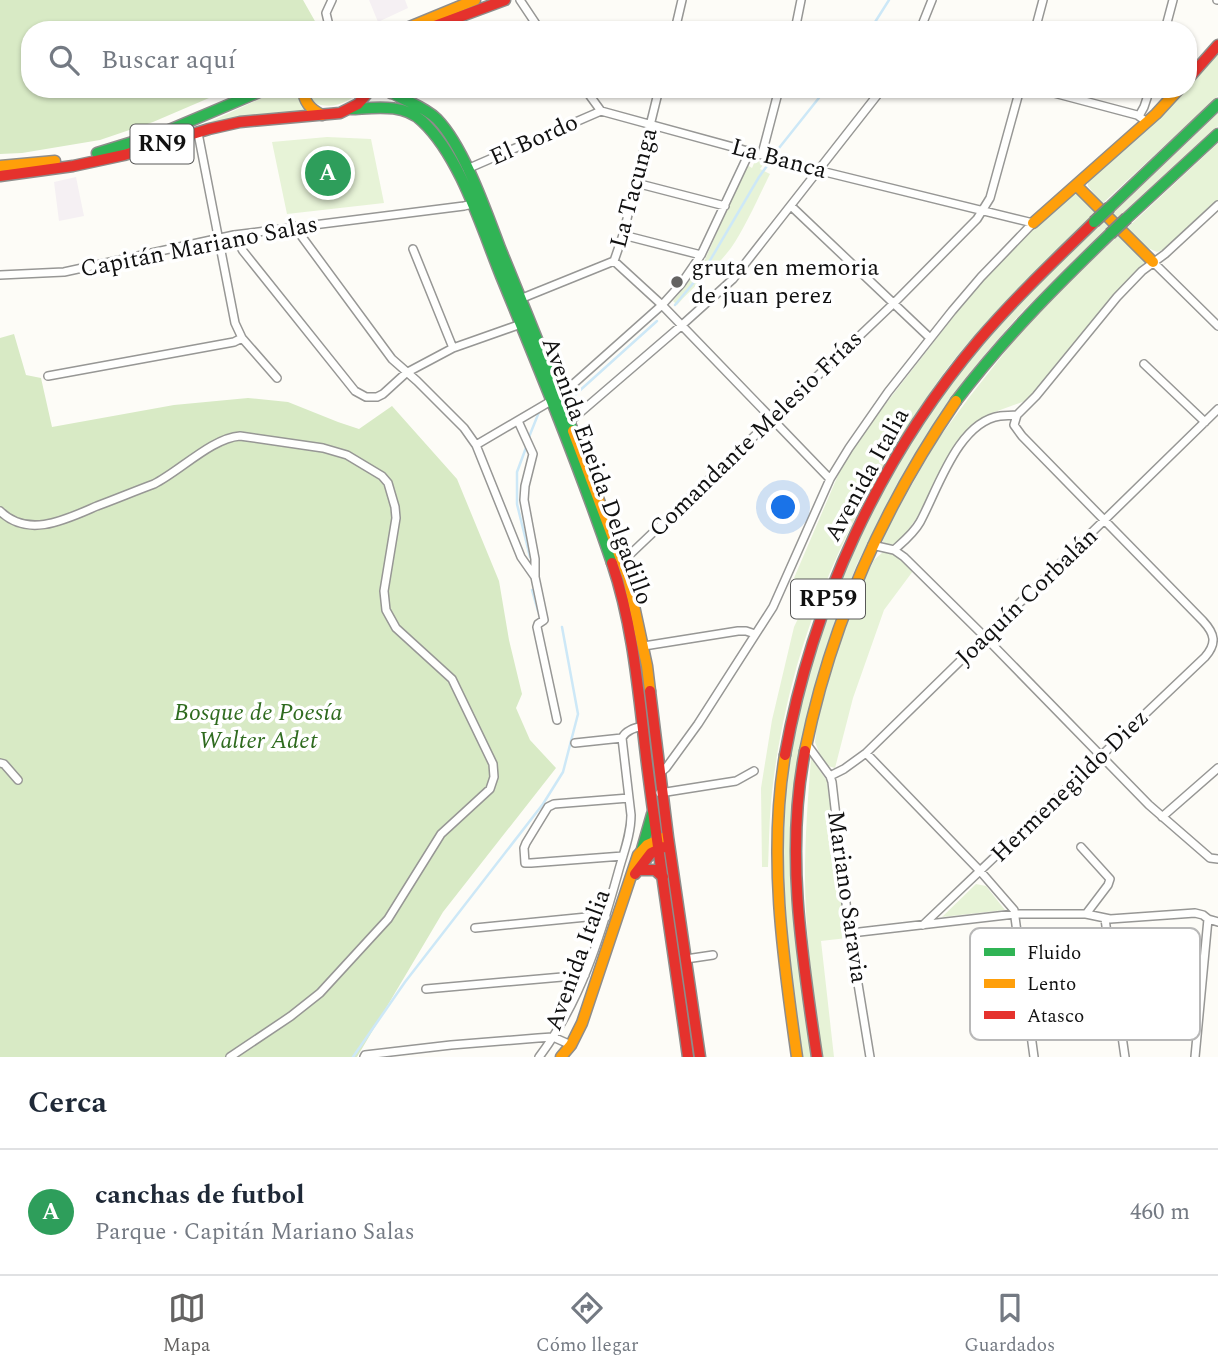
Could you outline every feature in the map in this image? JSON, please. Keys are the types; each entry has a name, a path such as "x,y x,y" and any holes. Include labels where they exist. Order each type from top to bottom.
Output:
{"main road":[{"path":"448,21 505,0"},
{"path":"423,21 469,1"},
{"path":"1197,69 1218,45"},
{"name":"RN9","path":"0,166 65,159 111,149 162,134 246,98"},
{"path":"304,98 308,107 324,116"},
{"path":"351,109 364,98"},
{"name":"Avenida Eneida Delgadillo","path":"399,98 436,118 446,130 467,169 476,203 635,605 644,646 660,773 653,808 663,842 663,877 688,1057"},
{"path":"1033,223 1168,98"},
{"name":"Avenida Italia","path":"797,1057 779,896 779,809 784,762 803,678 822,615 844,561 889,469 941,389 983,336 1029,286 1218,104"},
{"name":"Avenida Eneida Delgadillo","path":"351,109 394,108 405,110 421,120 438,139 476,203"},
{"name":"RN9","path":"0,176 73,166 124,155 240,122 324,116 351,109"},
{"name":"Avenida Italia","path":"817,1057 802,941 797,861 798,801 806,743 817,698 844,611 872,545 919,459 960,396 1007,338 1110,234 1218,134"},
{"path":"1076,185 1153,262"},
{"name":"Avenida Eneida Delgadillo","path":"516,301 521,324 555,398"},
{"name":"Avenida Eneida Delgadillo","path":"618,565 663,842 686,959 700,1057"},
{"name":"Avenida Italia","path":"561,1057 571,1045 582,1023 635,873 653,808"},
{"path":"642,849 663,842"},
{"name":"Avenida Italia","path":"635,873 663,842"},
{"path":"635,873 655,870 663,877"}],"street":[{"path":"328,21 326,13 332,0"},
{"path":"520,0 534,21"},
{"path":"677,21 682,0"},
{"path":"797,21 801,0"},
{"path":"924,21 932,0"},
{"path":"1037,21 1043,0"},
{"path":"1167,21 1173,0"},
{"path":"592,98 601,111"},
{"name":"La Tacunga","path":"516,301 614,261 623,235 657,98"},
{"path":"762,154 777,98"},
{"path":"565,424 733,279 875,98"},
{"name":"Comandante Melesio Frías","path":"618,565 893,304 983,212 990,198 1018,98"},
{"path":"1070,98 1143,119 1147,98"},
{"name":"La Banca","path":"601,111 817,170 1033,223"},
{"name":"El Bordo","path":"467,169 601,111"},
{"path":"198,133 235,323 242,338 277,378"},
{"path":"476,445 571,386 662,305 701,255 750,151"},
{"path":"636,183 724,206"},
{"name":"Capitán Mariano Salas","path":"0,275 73,271 234,235 476,203"},
{"path":"1105,521 1022,436 1014,425 1017,415 1036,396 1117,297 1218,205"},
{"path":"791,206 930,338"},
{"path":"660,773 698,724 773,607 830,479 856,436 981,276 1033,223"},
{"path":"294,226 391,359 464,428 476,445 521,557 534,577"},
{"path":"234,235 243,251 355,391 372,399 383,394 407,373 453,348 521,324"},
{"path":"623,235 701,255"},
{"path":"413,249 453,348"},
{"path":"614,261 682,325 830,479"},
{"path":"1153,262 1218,326"},
{"path":"48,376 234,342 242,338"},
{"path":"1144,364 1205,422"},
{"name":"Joaquín Corbalán","path":"830,776 866,753 1218,410"},
{"path":"894,550 920,522 933,492 967,436 979,424 999,416 1017,415"},
{"path":"518,421 533,454 524,500 535,559 534,577 544,620 537,627 557,720"},
{"path":"0,511 14,521 30,525 58,522 161,480 219,442 240,436 323,448 347,455 382,476 388,483 396,518 384,591 386,610 396,628 452,679 492,764 492,784 487,794 441,834 388,919 320,993 230,1057"},
{"name":"Hermenegildo Diez","path":"1016,914 1013,907 981,872 1211,650 1213,638 1208,626 1105,521"},
{"path":"872,545 894,550 904,557 1162,817 1210,858 1218,859"},
{"path":"644,646 738,631 755,634"},
{"path":"538,1057 553,1037 578,990 606,917 631,824 622,738 630,730 643,726"},
{"path":"575,743 622,738"},
{"name":"Mariano Saravia","path":"806,743 830,776 870,1057"},
{"path":"866,753 981,872 923,925"},
{"path":"0,763 18,780"},
{"path":"1162,817 1218,768"},
{"path":"657,794 736,781 754,771"},
{"path":"623,856 525,863 524,848 548,807 554,804 629,798"},
{"path":"1081,847 1110,879 1086,915"},
{"path":"851,933 1016,914 1086,915 1105,919 1195,913 1218,922"},
{"path":"1016,914 1018,928"},
{"path":"475,928 606,917"},
{"path":"1105,919 1106,928"},
{"path":"1200,1004 1208,919"},
{"path":"686,959 713,955"},
{"path":"426,989 585,975"},
{"path":"365,1056 451,1045 553,1037 571,1045"}],"shaded area":[{"path":"369,0 405,0 408,8 378,21"},
{"path":"76,177 84,216 59,221 54,182"}],"green space":[{"path":"0,0 303,0 315,21 21,21 21,98 209,98 153,122 100,140 0,154"},
{"path":"1218,53 1218,96 1102,204 1088,186 1088,181 1177,98 1197,98 1197,77"},
{"path":"262,98 302,98 307,113 58,166 159,141"},
{"path":"312,98 352,98 333,106 313,102"},
{"path":"1218,113 1218,126 1022,312 981,359 939,417 894,491 857,564 833,626 811,700 797,771 800,967 812,1057 800,1057 786,946 781,837 784,784 806,682 826,617 855,546 879,496 913,438 977,348 1036,285"},
{"path":"327,137 371,139 384,203 287,214 272,142"},
{"path":"1218,143 1218,202 1168,248 1157,252 1148,248 1126,229"},
{"path":"755,161 765,162 760,169 770,174 741,231 725,256 677,305 673,301 703,264 747,165 752,168"},
{"path":"1076,194 1096,213 999,308 946,370 896,445 842,546 813,616 791,688 774,775 768,867 762,867 761,788 772,720 794,627 810,594 791,585 839,473 856,442 985,276 1017,242 1070,196"},
{"path":"1119,235 1145,263 1107,304 1028,400 992,413 967,431 944,465 916,519 900,541 890,546 883,542 883,536 936,442 971,395 1027,324"},
{"name":"Bosque de Poesía Walter Adet","path":"14,334 26,375 41,378 52,427 174,405 248,398 288,402 359,429 392,406 457,479 499,581 522,694 516,708 530,740 556,768 443,912 357,1057 0,1057 0,338"},
{"path":"883,552 895,555 913,571 884,610 853,698 835,768 828,766 820,755 815,742 817,722 838,648 863,583 874,560"},
{"path":"811,758 827,781 847,938 821,941 834,1057 822,1057 808,944 805,861"},
{"path":"976,884 986,886 1005,910 942,917"}],"waterway":[{"path":"876,21 889,0"},
{"path":"779,148 819,98"},
{"path":"675,305 705,269 769,163"},
{"path":"567,402 657,321"},
{"path":"529,437 539,412"},
{"path":"527,445 517,472 517,504 530,557"},
{"path":"532,590 538,611"},
{"path":"353,1057 405,982 543,804 563,772 578,714 562,627"}],"traffic: fast":[{"path":"97,153 162,133 245,98"},
{"path":"401,98 437,119 465,162 573,431"},
{"path":"1110,207 1218,104"},
{"path":"351,109 388,108 406,111 422,121 448,153 478,216 545,383 612,563"},
{"path":"1127,218 1218,134"},
{"path":"1094,222 1110,207"},
{"path":"1110,234 1127,218"},
{"path":"956,401 1030,314 1110,234"},
{"path":"642,849 652,814"}],"traffic: slow":[{"path":"424,21 475,0"},
{"path":"305,98 308,105 322,115"},
{"path":"1033,223 1171,98"},
{"path":"0,166 55,161"},
{"path":"1076,185 1153,262"},
{"path":"805,751 829,658 862,568 905,483 956,401"},
{"path":"573,431 628,578 650,691"},
{"path":"785,755 778,830 779,906 797,1057"},
{"path":"561,1057 571,1045 582,1023 638,855 647,845 663,838"}],"traffic: jam":[{"path":"448,21 505,0"},
{"path":"1197,69 1218,45"},
{"path":"0,176 73,166 124,155 240,122 340,113 358,104 363,98"},
{"path":"785,755 797,699 832,588 881,483 943,385 979,340 1094,222"},
{"path":"612,563 626,614 635,667 688,1057"},
{"path":"650,691 700,1057"},
{"path":"805,751 799,789 796,865 801,943 817,1057"},
{"path":"635,874 651,853 664,847"},
{"path":"638,870 655,870 663,877"}],"place":[{"name":"canchas de futbol","path":"328,173"},
{"name":"gruta en memoria de juan perez","path":"677,282"}]}
